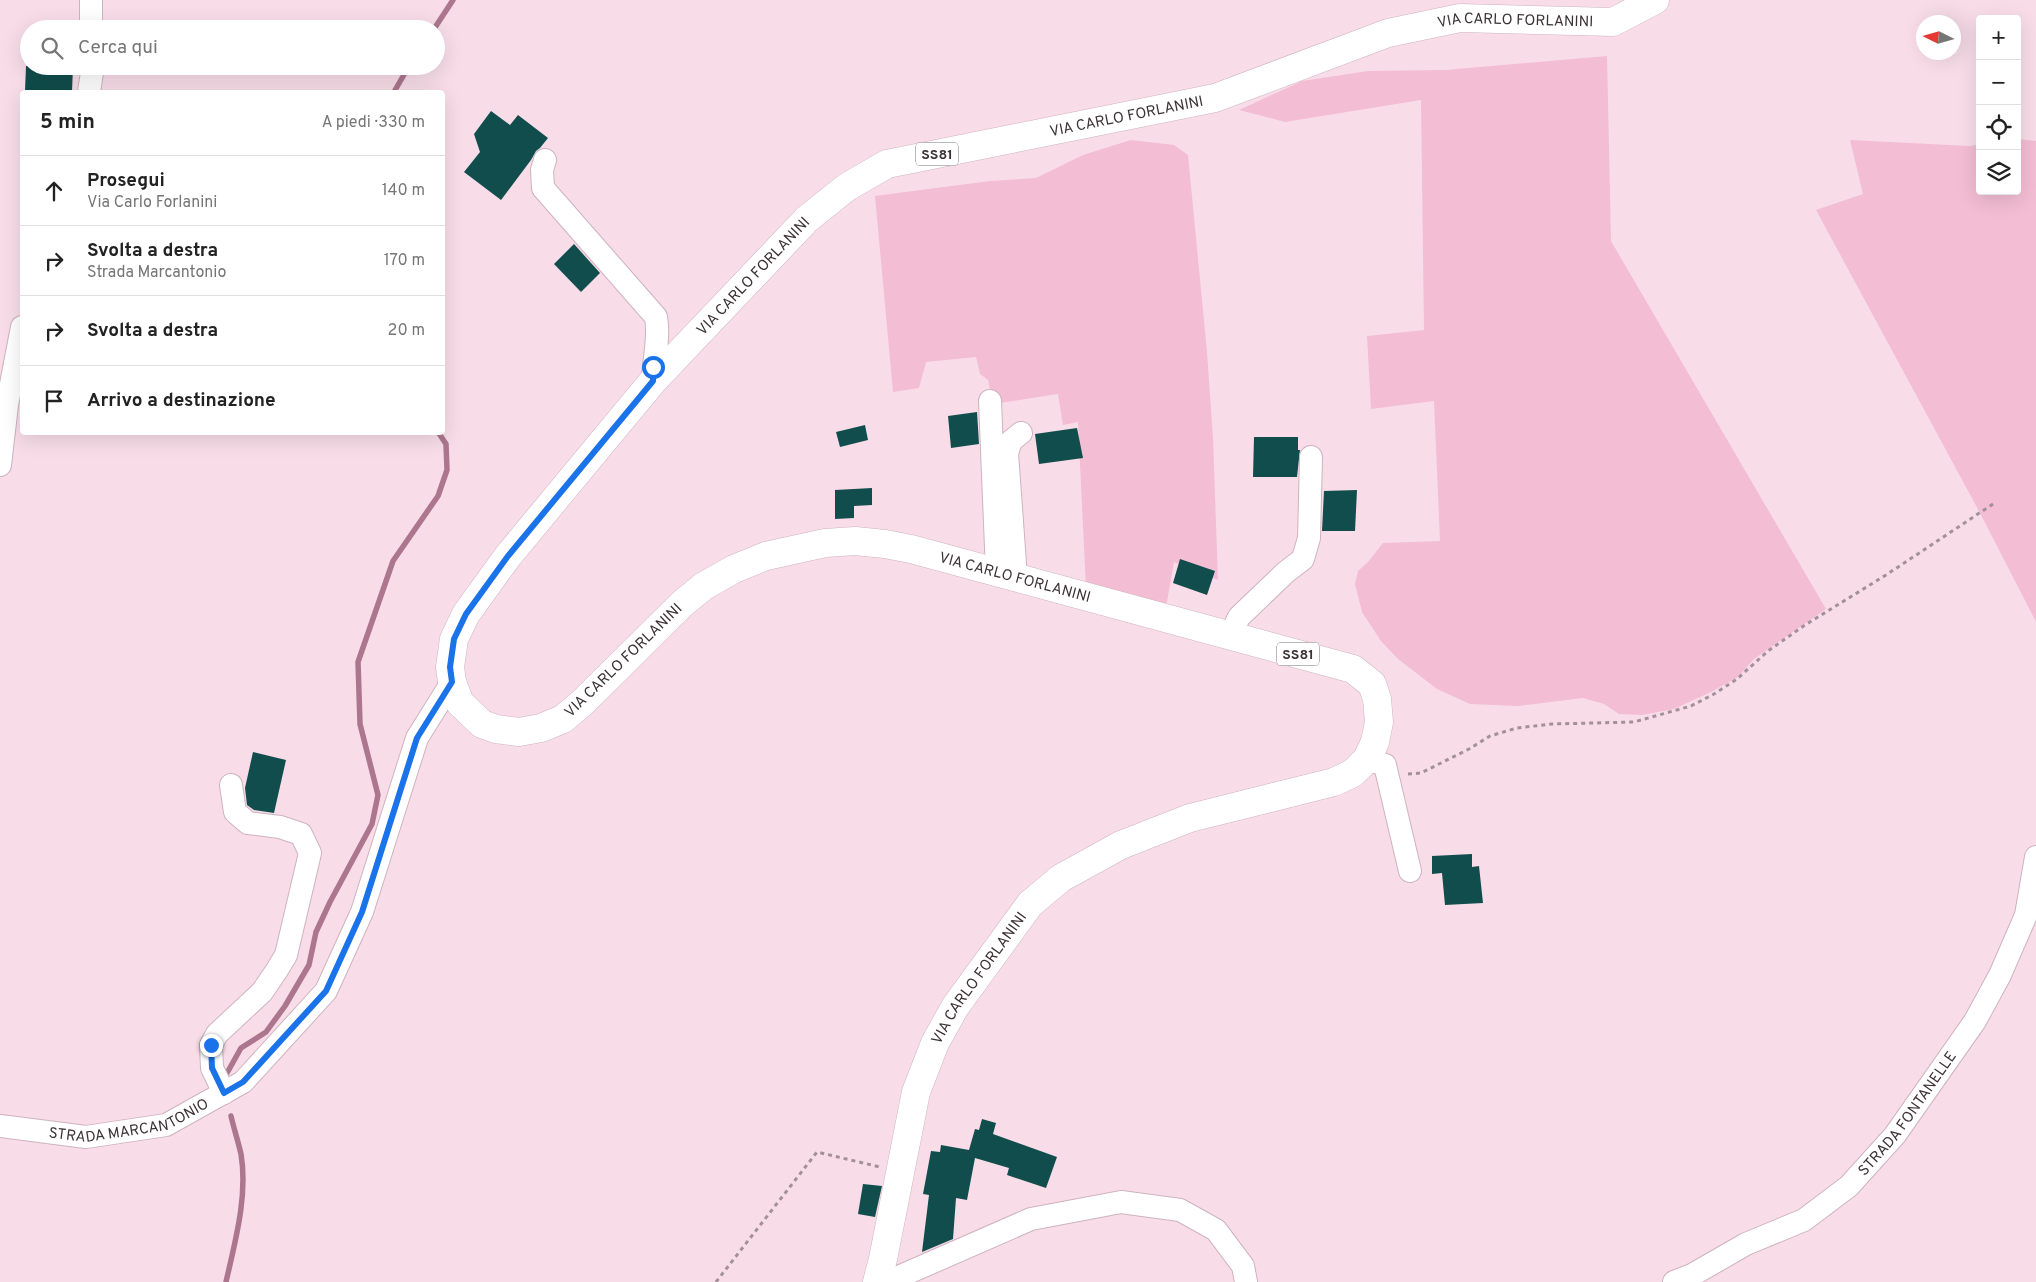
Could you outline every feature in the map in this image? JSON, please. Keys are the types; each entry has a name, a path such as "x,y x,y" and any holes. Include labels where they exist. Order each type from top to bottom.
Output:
{"main road":[{"name":"VIA CARLO FORLANINI","path":"877,1282 916,1092 935,1043 955,1007 1004,937 1030,904 1061,878 1121,845 1190,818 1334,782 1353,773 1377,768 1375,742 1379,722 1377,699 1372,684 1353,668 911,549 855,541 825,543 766,556 734,569 704,586 683,603 583,702 563,718 541,728 519,732 496,729 482,724 460,703 452,682 450,667 454,639 466,614 508,556 653,381 807,218 847,187 887,164 1216,98 1388,33 1460,18 1613,22 1655,0"}],"street":[{"path":"91,0 91,20"},
{"path":"89,90 92,75"},
{"path":"545,160 542,170 543,188 656,317 658,342 653,367 653,381"},
{"path":"0,465 7,405 20,337"},
{"path":"990,402 1007,574"},
{"path":"1007,574 1007,453 1011,441 1021,433"},
{"path":"1230,636 1239,617 1286,572 1303,559 1309,538 1312,457"},
{"name":"STRADA MARCANTONIO","path":"0,1126 86,1137 166,1125 243,1082 326,991 362,912 417,738 452,682"},
{"path":"1377,768 1410,871"},
{"path":"224,1093 212,1068 211,1045 217,1034 262,992 286,955 310,854 301,834 280,827 248,824 235,812 231,785"},
{"name":"STRADA FONTANELLE","path":"1674,1282 1692,1275 1746,1244 1804,1220 1849,1186 1895,1135 1975,1022 2000,975 2026,915 2036,856"},
{"path":"887,1282 1031,1219 1121,1202 1180,1210 1216,1230 1243,1266 1246,1282"}],"path":[{"path":"1377,768 1421,773 1469,749 1490,736 1517,728 1552,724 1634,722 1691,706 1737,679 1768,651 1804,625 1886,575 1993,504"},
{"path":"716,1282 817,1152 900,1172"}],"shaded area":[{"path":"1607,56 1611,241 1826,609 1754,659 1738,677 1674,709 1642,715 1619,714 1604,704 1583,698 1518,706 1470,704 1437,689 1398,659 1381,641 1362,612 1355,584 1358,571 1383,543 1440,541 1434,401 1371,409 1367,336 1424,330 1421,100 1285,122 1239,110 1302,81 1368,71 1446,70"},
{"path":"2021,139 2036,141 2036,622 1980,513 1816,210 1863,194 1850,140 1976,145 1976,195 2021,195"},
{"path":"1131,140 1174,145 1188,155 1207,352 1213,438 1218,580 1174,562 1165,613 1086,588 1078,422 1063,425 1058,394 993,404 988,380 980,374 976,357 926,362 919,388 893,392 875,196 990,181 1036,178 1083,155"}],"building":[{"path":"26,75 73,75 72,90 25,90"},
{"path":"491,111 510,125 518,115 548,138 536,151 501,200 464,172 480,152 474,134"},
{"path":"574,244 600,273 581,292 554,264"},
{"path":"977,412 979,444 951,448 948,416"},
{"path":"865,425 868,440 840,447 836,432"},
{"path":"1077,428 1083,458 1039,464 1035,434"},
{"path":"1254,437 1298,437 1298,450 1300,450 1297,477 1253,477"},
{"path":"872,488 872,505 854,506 854,518 835,519 835,490"},
{"path":"1357,490 1355,531 1322,531 1324,491"},
{"path":"1180,559 1215,571 1207,595 1173,583"},
{"path":"253,752 286,760 274,813 254,810 247,805 245,788"},
{"path":"1472,854 1472,867 1479,866 1483,903 1445,905 1442,873 1432,874 1432,856"},
{"path":"982,1119 996,1123 993,1134 1057,1157 1046,1188 1007,1175 1009,1168 975,1158 967,1200 956,1198 953,1239 922,1252 929,1195 923,1194 931,1151 940,1152 941,1145 969,1150 975,1129 979,1130"},
{"path":"863,1184 882,1186 875,1217 858,1214"}],"waterway":[{"path":"440,20 453,0"},
{"path":"395,90 404,75"},
{"path":"227,1073 241,1048 266,1032 285,1006 309,965 316,932 372,824 378,795 360,724 358,662 393,561 438,496 447,470 446,444 440,435"},
{"path":"226,1282 240,1219 243,1186 241,1154 231,1116"}],"route":[{"path":"211,1045 212,1068 224,1093 243,1082 326,991 362,912 417,738 452,682 450,667 454,639 466,614 508,556 653,381 653,367"}]}
